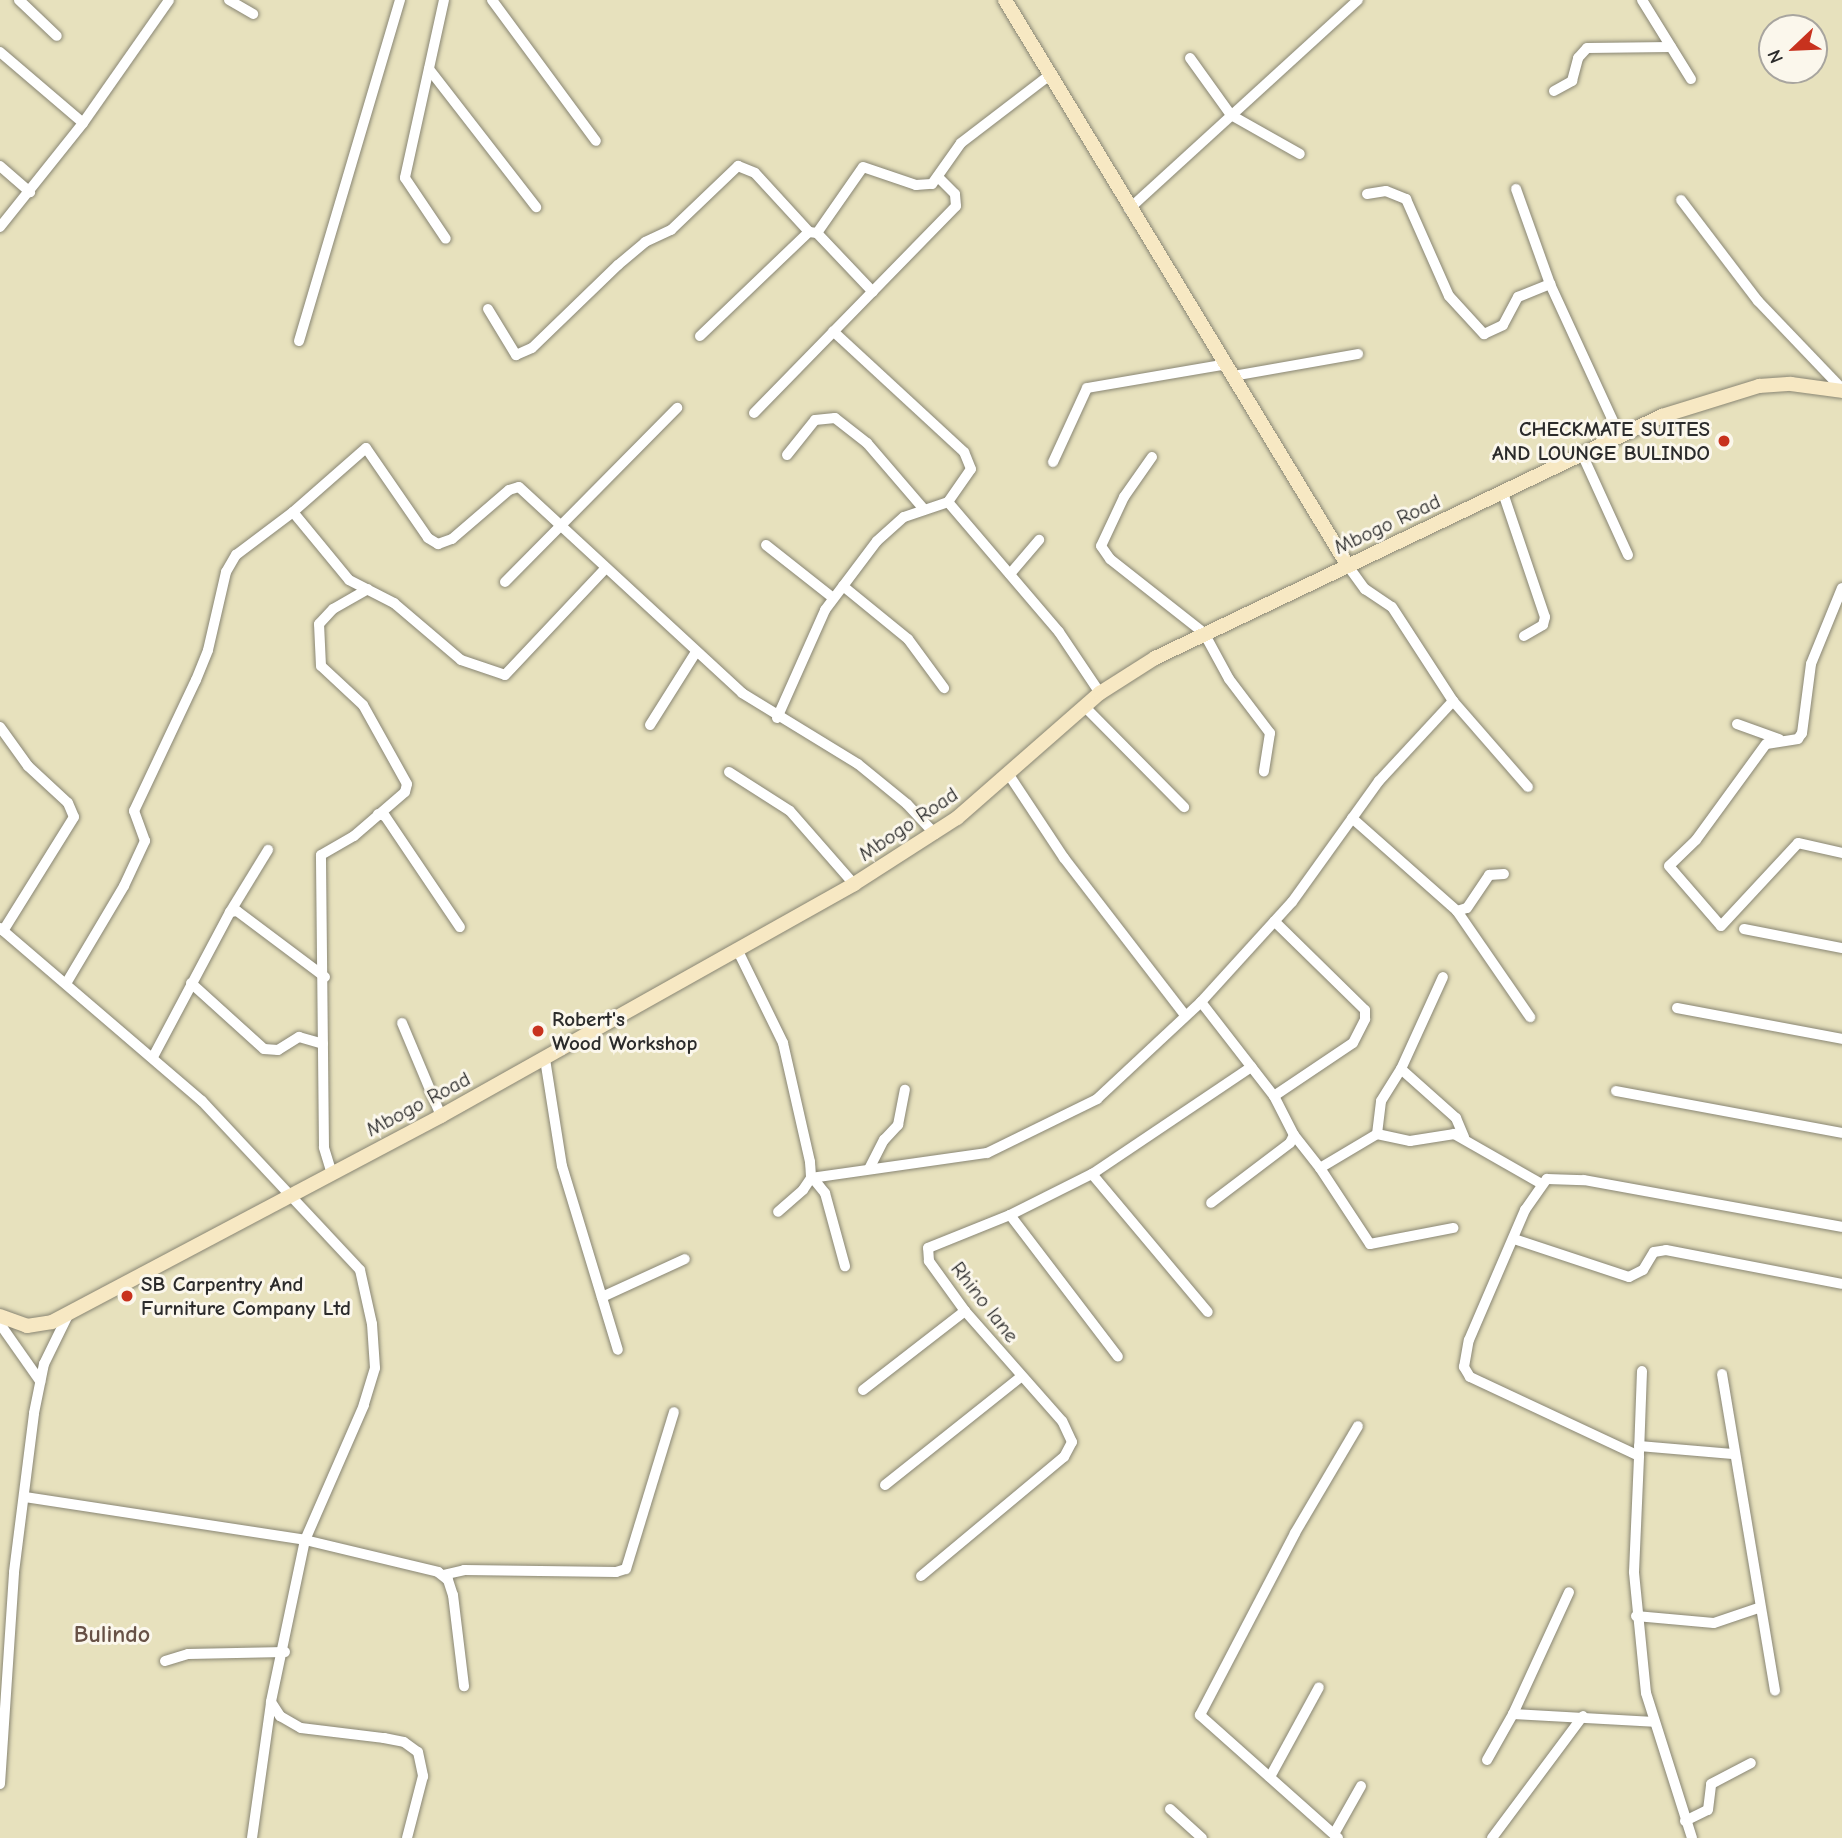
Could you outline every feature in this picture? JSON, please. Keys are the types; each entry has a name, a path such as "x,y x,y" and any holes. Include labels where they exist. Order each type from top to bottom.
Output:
{"main road":[{"path":"1005,0 1129,209 1348,566"},
{"name":"Mbogo Road","path":"0,1316 18,1324 40,1326 69,1313 291,1198 545,1059 854,884 935,834 1009,775 1100,693 1130,671 1204,633 1620,436 1735,390 1791,384 1842,390"}],"street":[{"path":"19,0 57,36"},
{"path":"0,228 83,123 169,0"},
{"path":"229,0 253,14"},
{"path":"299,341 400,0"},
{"path":"444,0 405,178 446,239"},
{"path":"492,0 596,141"},
{"path":"1129,209 1358,0"},
{"path":"1642,0 1691,79"},
{"path":"1554,91 1572,81 1578,58 1587,48 1671,47"},
{"path":"0,52 83,123"},
{"path":"1190,58 1230,116 1300,154"},
{"path":"429,69 536,207"},
{"path":"700,335 813,232 863,167 924,187 938,177 961,143 1051,74"},
{"path":"0,166 30,192"},
{"path":"488,309 516,355 532,348 627,257 645,242 671,230 738,166 755,173 873,292"},
{"path":"754,413 956,206 955,194 938,177"},
{"path":"1516,189 1550,284 1620,436"},
{"path":"1367,194 1386,191 1406,200 1449,296 1484,334 1503,325 1518,297 1550,284"},
{"path":"1681,200 1758,301 1842,390"},
{"path":"777,718 795,670 833,598 889,528 923,508 948,502 971,469 970,459 833,331"},
{"path":"1053,462 1087,388 1358,354"},
{"path":"505,582 677,408"},
{"path":"787,455 815,420 835,418 867,443 923,508"},
{"path":"67,982 124,886 145,841 134,811 208,650 229,564 366,448 433,542 452,539 517,486 696,652 777,718 858,764 907,804 935,834"},
{"path":"1582,454 1628,555"},
{"path":"1152,457 1137,475 1101,545 1110,559 1204,633 1229,679 1270,733 1264,772"},
{"path":"1503,493 1545,617 1543,625 1524,636"},
{"path":"948,502 1059,632 1100,693"},
{"path":"293,512 342,574 394,603 461,660 505,675 605,569"},
{"path":"1010,574 1039,540"},
{"path":"766,545 833,598"},
{"path":"1348,566 1365,589 1392,607 1453,701 1528,787"},
{"path":"843,586 908,639 944,688"},
{"path":"1737,724 1779,739 1798,739 1802,733 1811,664 1842,588"},
{"path":"332,1174 325,1157 325,977 321,855 405,792 407,784 363,705 321,666 319,624 333,609 368,589"},
{"path":"650,725 696,652"},
{"path":"778,1212 812,1177 949,1162 987,1153 1074,1114 1108,1090 1201,1002 1274,921 1400,756 1453,701"},
{"path":"1085,707 1184,807"},
{"path":"0,727 28,766 68,803 74,817 1,929 67,982 226,1124 291,1198 360,1270 376,1349 364,1405 305,1540 285,1652 271,1702 252,1838"},
{"path":"1779,739 1766,744 1696,841 1669,866 1721,926 1798,843 1842,853"},
{"path":"729,772 790,811 854,884"},
{"path":"1009,775 1064,858 1185,1015"},
{"path":"378,814 385,816 460,927"},
{"path":"1352,818 1457,911 1530,1017"},
{"path":"153,1057 230,912 268,850"},
{"path":"1457,911 1467,908 1489,875 1504,874"},
{"path":"230,912 237,911 325,977"},
{"path":"1274,921 1365,1010 1365,1019 1353,1042 1274,1096"},
{"path":"1744,929 1842,948"},
{"path":"737,949 783,1044 812,1177 825,1194 845,1266"},
{"path":"1377,1134 1381,1101 1401,1069 1443,977"},
{"path":"191,983 264,1049 278,1050 299,1037 323,1044"},
{"path":"1201,1002 1274,1096 1294,1135 1320,1168 1370,1244 1453,1228"},
{"path":"1677,1008 1842,1039"},
{"path":"401,1024 441,1116"},
{"path":"545,1059 562,1166 618,1350"},
{"name":"Rhino lane","path":"921,1576 1070,1450 1072,1441 1062,1421 965,1311 929,1261 929,1248 1010,1216 1092,1174 1251,1067"},
{"path":"1401,1069 1456,1118 1464,1137"},
{"path":"869,1169 884,1140 898,1125 905,1090"},
{"path":"1616,1091 1842,1133"},
{"path":"1320,1168 1377,1134 1410,1141 1454,1134 1464,1137 1540,1183"},
{"path":"1211,1203 1290,1143 1294,1135"},
{"path":"1092,1174 1208,1312"},
{"path":"1733,1454 1639,1451 1483,1385 1465,1371 1469,1340 1540,1183 1560,1176 1842,1227"},
{"path":"1010,1216 1118,1357"},
{"path":"1514,1239 1629,1277 1643,1270 1654,1252 1665,1250 1842,1284"},
{"path":"602,1297 685,1259"},
{"path":"863,1390 965,1311"},
{"path":"0,1784 5,1660 40,1381 54,1338 69,1313"},
{"path":"0,1324 40,1381"},
{"path":"1642,1371 1636,1616 1654,1722 1692,1838"},
{"path":"1722,1374 1758,1608 1775,1691"},
{"path":"885,1485 1021,1377"},
{"path":"26,1497 305,1540 443,1575 464,1570 616,1572 626,1569 674,1412"},
{"path":"1358,1426 1201,1713 1206,1723 1336,1836 1361,1786"},
{"path":"443,1575 453,1595 464,1686"},
{"path":"1487,1760 1513,1714 1569,1592"},
{"path":"1636,1616 1714,1623 1758,1608"},
{"path":"165,1661 188,1654 285,1652"},
{"path":"1270,1777 1319,1687"},
{"path":"271,1702 280,1716 301,1728 404,1742 418,1752 424,1776 407,1838"},
{"path":"1513,1714 1654,1722"},
{"path":"1492,1838 1583,1716"},
{"path":"1685,1821 1708,1810 1711,1784 1751,1763"},
{"path":"1170,1809 1202,1838"}],"place":[{"name":"CHECKMATE SUITES AND LOUNGE BULINDO","path":"1724,441"},
{"name":"Robert's Wood Workshop","path":"538,1031"},
{"name":"SB Carpentry And Furniture Company Ltd","path":"127,1296"}],"district":[{"name":"Bulindo","path":"112,1635"}]}
